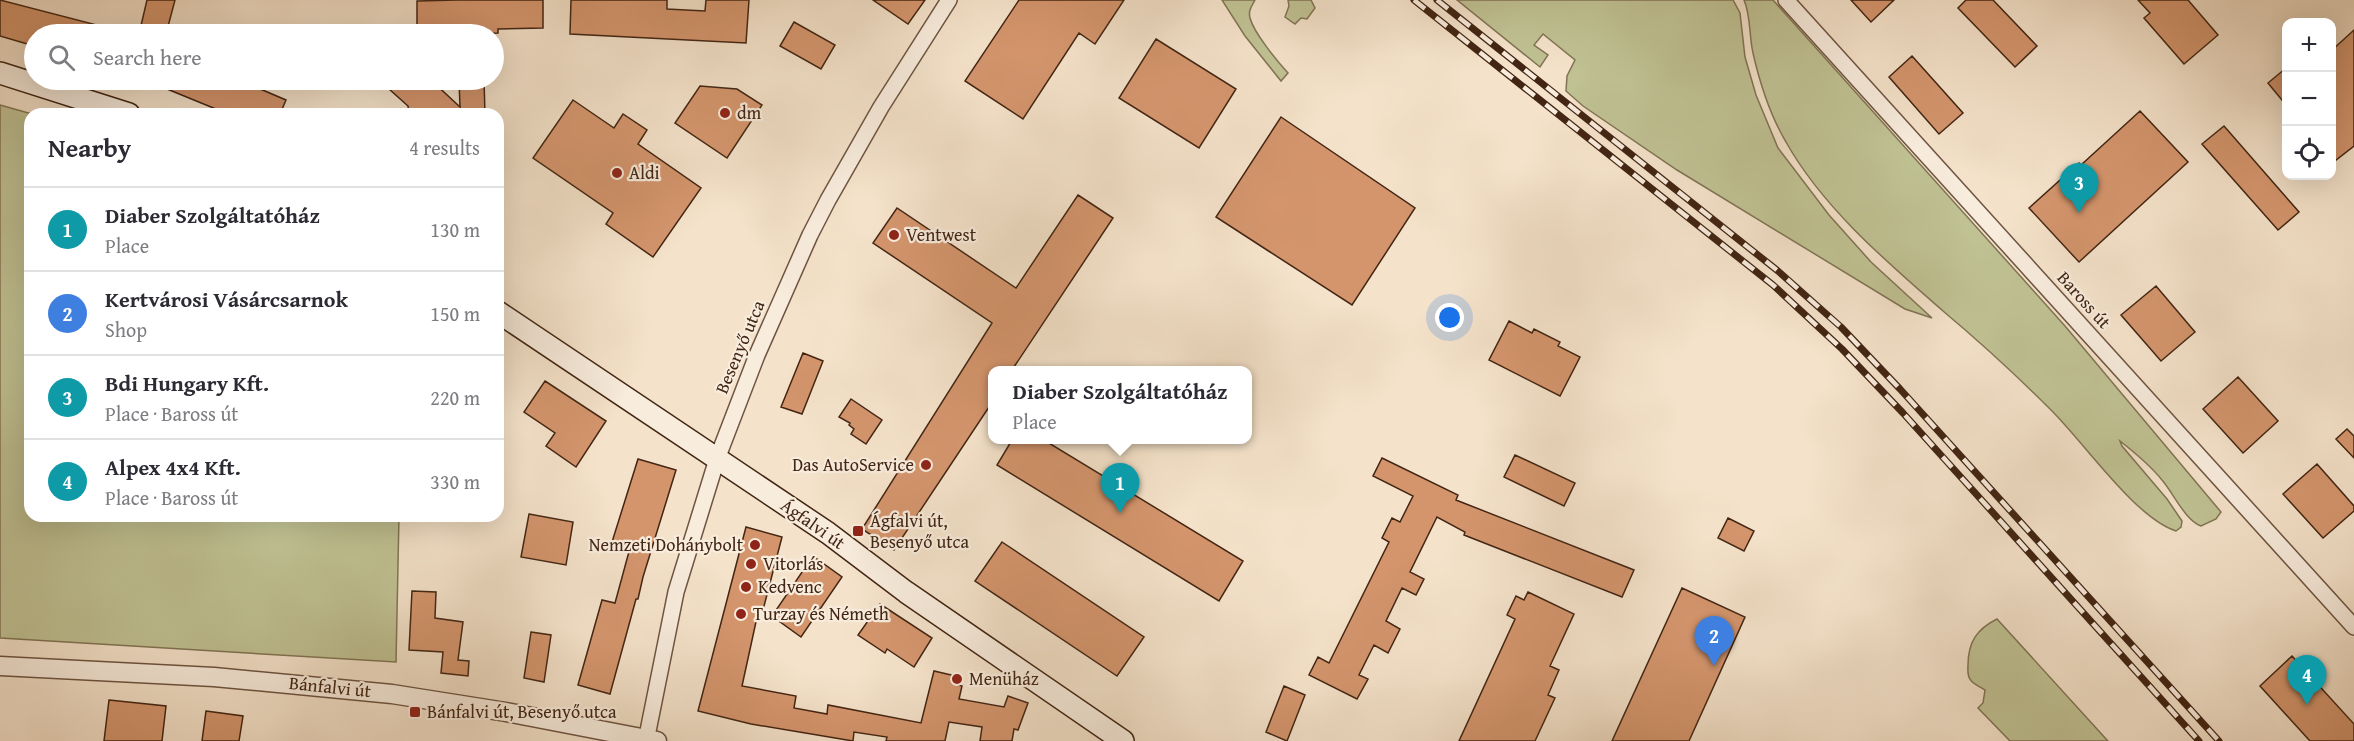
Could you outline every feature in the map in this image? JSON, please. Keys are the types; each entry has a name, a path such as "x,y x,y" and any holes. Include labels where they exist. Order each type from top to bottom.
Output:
{"main road":[{"path":"0,73 24,81"},
{"path":"53,90 110,108"},
{"name":"Ágfalvi út","path":"504,316 828,533 906,592 1123,741"}],"street":[{"name":"Besenyő utca","path":"650,740 676,592 717,459 757,355 810,235 881,107 950,0"},
{"name":"Baross út","path":"1786,0 2354,627"},
{"name":"Bánfalvi út","path":"0,666 192,676 362,690 506,712 650,740"}],"green space":[{"path":"1222,0 1255,0 1250,10 1250,18 1261,39 1288,73 1281,81 1245,36"},
{"path":"1288,0 1311,0 1315,8 1307,19 1301,18 1295,24 1285,17 1289,6"},
{"path":"1457,0 1733,0 1740,13 1745,57 1756,95 1778,148 1829,215 1871,262 1932,318 1905,309 1677,170 1583,106 1566,91 1567,76 1575,60 1543,34 1534,45 1548,55 1540,67"},
{"path":"1744,0 1773,0 2065,326 2221,512 2216,519 2201,526 2195,523 2157,474 2120,441 2167,499 2182,521 2181,527 2176,531 2144,511 2037,396 1878,253 1837,212 1801,166 1775,121 1756,65"},
{"path":"0,105 24,112 24,522 399,522 396,662 0,638"},
{"path":"1997,619 2108,741 2010,741 1978,708 1983,703 1985,690 1969,677 1968,657 1975,637 1984,627"}],"building":[{"path":"0,0 93,24 24,24 24,43 0,36"},
{"path":"147,0 175,0 169,24 141,24"},
{"path":"543,0 543,28 504,29 504,24 417,24 417,1"},
{"path":"571,0 667,0 667,9 705,11 706,0 749,0 746,43 570,34"},
{"path":"873,0 925,0 908,24"},
{"path":"1019,0 1124,0 1095,44 1079,33 1023,119 965,81"},
{"path":"1851,0 1894,0 1871,22"},
{"path":"1966,0 1993,0 2037,46 2015,67 1958,8"},
{"path":"2138,0 2188,0 2218,35 2184,64 2144,18 2150,13"},
{"path":"794,22 835,45 821,69 780,46"},
{"path":"2354,30 2354,146 2336,160 2336,72 2336,46"},
{"path":"1156,39 1236,89 1199,148 1119,98"},
{"path":"1912,56 1963,113 1939,134 1889,77"},
{"path":"2282,71 2282,100 2268,83"},
{"path":"700,86 737,89 762,105 727,158 675,123"},
{"path":"169,90 262,90 286,100 283,108 213,108"},
{"path":"390,90 442,90 460,107 459,90 484,90 485,108 408,108"},
{"name":"Aldi","path":"573,100 614,128 623,114 647,130 638,144 701,188 653,257 606,224 613,213 533,158"},
{"path":"2140,111 2188,162 2079,262 2029,208 2079,163 2081,165"},
{"path":"1281,117 1415,208 1352,305 1216,217"},
{"path":"2224,126 2299,212 2278,230 2202,144"},
{"path":"1078,195 1113,218 1015,366 988,366 988,409 894,550 862,529 992,323 873,243 897,208 1016,288"},
{"path":"2156,286 2195,332 2161,361 2121,315"},
{"path":"1509,321 1532,333 1534,329 1560,342 1558,346 1580,357 1560,396 1489,360"},
{"path":"803,353 823,361 802,414 781,407"},
{"path":"2238,377 2278,421 2243,453 2203,409"},
{"path":"545,381 606,421 576,467 546,446 555,433 524,412"},
{"path":"851,399 882,420 866,444 851,434 854,429 849,425 850,423 839,417"},
{"path":"2347,429 2354,436 2354,458 2336,439"},
{"path":"1010,444 1051,444 1243,561 1219,601 997,465"},
{"path":"1515,455 1575,483 1564,506 1504,477"},
{"path":"1382,458 1458,495 1456,500 1634,570 1622,597 1464,535 1465,532 1437,517 1410,572 1424,579 1416,595 1402,588 1386,621 1400,629 1388,653 1374,645 1359,675 1368,679 1357,699 1309,675 1318,657 1329,663 1389,542 1382,538 1392,518 1400,522 1413,496 1373,476"},
{"path":"638,459 676,470 638,599 636,599 610,694 578,685 602,600 615,603 630,548 612,542"},
{"path":"2317,464 2354,506 2354,511 2323,538 2283,494"},
{"path":"529,514 573,522 566,565 521,557"},
{"path":"1728,518 1754,531 1744,551 1718,538"},
{"path":"746,527 782,537 763,610 759,608 742,686 796,696 794,708 827,714 828,705 921,723 934,671 960,677 958,685 962,686 959,699 1004,707 1008,696 1028,703 1018,730 1014,729 1012,741 980,741 982,727 949,722 945,741 886,741 887,737 854,732 853,741 751,724 698,711"},
{"path":"1002,542 1144,637 1117,676 975,581"},
{"path":"813,556 842,577 801,637 772,616"},
{"path":"1682,588 1745,617 1689,741 1612,741"},
{"path":"412,591 436,592 435,618 463,622 458,660 469,661 468,676 441,673 443,652 409,650"},
{"path":"1528,592 1574,614 1550,666 1559,670 1548,695 1555,698 1535,741 1459,741 1515,619 1507,615 1516,596 1524,600"},
{"path":"880,604 932,638 914,667 887,649 885,653 858,635"},
{"path":"531,632 551,635 544,682 524,678"},
{"path":"2292,656 2354,724 2354,741 2310,741 2260,686"},
{"path":"1284,686 1305,695 1287,741 1266,732"},
{"path":"109,700 166,706 162,741 104,741"},
{"path":"206,711 243,716 239,741 202,741"}],"railway":[{"path":"1414,0 1773,285 1842,349 1903,413 2199,741"},
{"path":"1437,0 1778,271 1841,327 2219,741"}],"place":[{"name":"dm","path":"725,113"},
{"name":"Aldi","path":"617,173"},
{"name":"Bdi Hungary Kft.","path":"2079,213"},
{"name":"Ventwest","path":"894,235"},
{"name":"Das AutoService","path":"926,465"},
{"name":"Diaber Szolgáltatóház","path":"1120,513"},
{"name":"Ágfalvi út, Besenyő utca","path":"858,531"},
{"name":"Nemzeti Dohánybolt","path":"755,545"},
{"name":"Vitorlás","path":"751,564"},
{"name":"Kedvenc","path":"746,587"},
{"name":"Turzay és Németh","path":"741,614"},
{"name":"Kertvárosi Vásárcsarnok","path":"1714,666"},
{"name":"Menüház","path":"957,679"},
{"name":"Alpex 4x4 Kft.","path":"2307,705"},
{"name":"Bánfalvi út, Besenyő utca","path":"415,712"}]}
